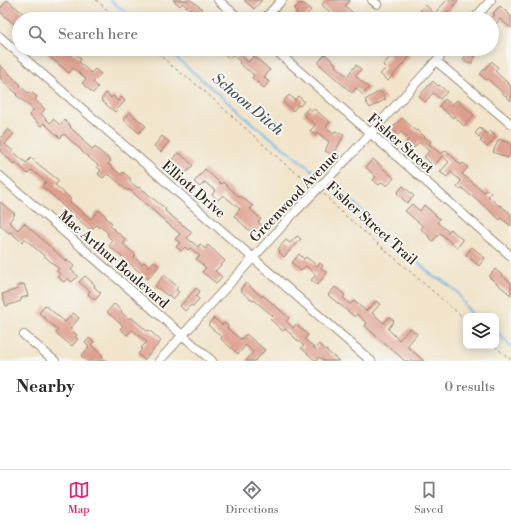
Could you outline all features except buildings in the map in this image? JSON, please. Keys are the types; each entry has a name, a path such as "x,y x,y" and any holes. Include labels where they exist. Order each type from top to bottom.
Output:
{"street":[{"path":"218,0 232,12"},
{"path":"271,12 282,0"},
{"path":"480,12 491,0"},
{"name":"Elliott Drive","path":"0,37 12,47"},
{"name":"Elliott Drive","path":"22,56 371,361"},
{"name":"Fisher Street","path":"282,56 511,256"},
{"name":"Greenwood Avenue","path":"160,361 253,258 347,159 441,56"},
{"path":"436,61 511,124"},
{"name":"Mac Arthur Boulevard","path":"0,176 212,361"},
{"path":"24,335 55,361"}],"path":[{"path":"96,0 110,12"},
{"name":"Fisher Street Trail","path":"161,56 202,88 286,165 313,183 340,211 463,317"},
{"path":"498,349 511,360"}],"waterway":[{"name":"Schoon Ditch","path":"110,0 126,12"},
{"name":"Schoon Ditch","path":"174,56 252,123 318,175"},
{"name":"Schoon Ditch","path":"336,188 339,192 356,204 377,233 402,253 420,264 435,278 442,280 457,292 471,313"},
{"name":"Schoon Ditch","path":"499,334 511,347"}]}
